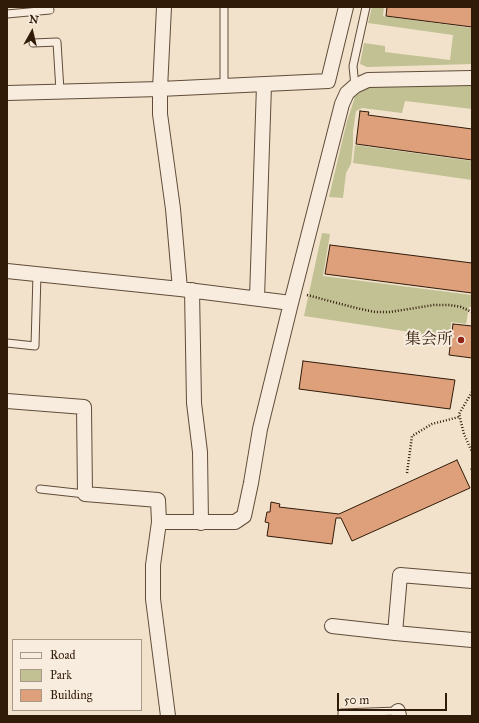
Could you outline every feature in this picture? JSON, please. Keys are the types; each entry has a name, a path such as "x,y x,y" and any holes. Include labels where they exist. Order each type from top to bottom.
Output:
{"street":[{"path":"164,7 160,114 186,289 194,403 200,452 201,522"},
{"path":"7,93 160,89 328,81 346,7"},
{"path":"159,522 235,522 244,516 260,429 342,104 347,93 355,86 368,80 472,78"},
{"path":"257,298 264,85"},
{"path":"7,271 186,289 291,303"},
{"path":"7,401 84,407 85,494 158,500 159,522 153,565 153,599 168,716"},
{"path":"395,633 400,575 472,581"},
{"path":"332,626 472,640"}],"lane":[{"path":"224,7 224,86"},
{"path":"355,86 353,66 366,7"},
{"path":"7,14 50,10"},
{"path":"33,43 57,42 60,92"},
{"path":"7,343 35,346 37,274"},
{"path":"40,489 85,494"},
{"path":"342,716 342,713 398,713"}],"path":[{"path":"307,295 375,312 390,312 450,304 472,312"},
{"path":"472,392 459,414 464,434 472,452"},
{"path":"407,473 412,436 432,424 459,417"}],"green space":[{"path":"372,7 384,7 383,16 472,28 472,64 367,67 360,64 364,43 385,46 385,52 450,60 453,35 368,23"},
{"path":"472,85 472,109 405,101 402,113 362,108 356,111 351,164 346,173 343,198 329,197 355,91 365,86"},
{"path":"355,145 472,161 472,180 353,163"},
{"path":"322,233 330,234 323,276 472,295 472,307 469,307 466,324 451,322 450,338 304,316"}],"building":[{"path":"387,7 472,7 472,27 386,16"},
{"path":"360,111 369,112 368,115 472,129 472,160 356,144"},
{"path":"330,245 472,263 472,293 325,274"},
{"name":"集会所","path":"453,324 472,326 472,358 449,355"},
{"path":"303,361 455,380 450,409 299,389"},
{"path":"457,460 470,488 352,541 341,518 336,518 332,544 267,536 269,523 265,522 267,512 270,512 271,502 280,504 279,507 339,514"}],"place":[{"name":"集会所","path":"461,340"}]}
